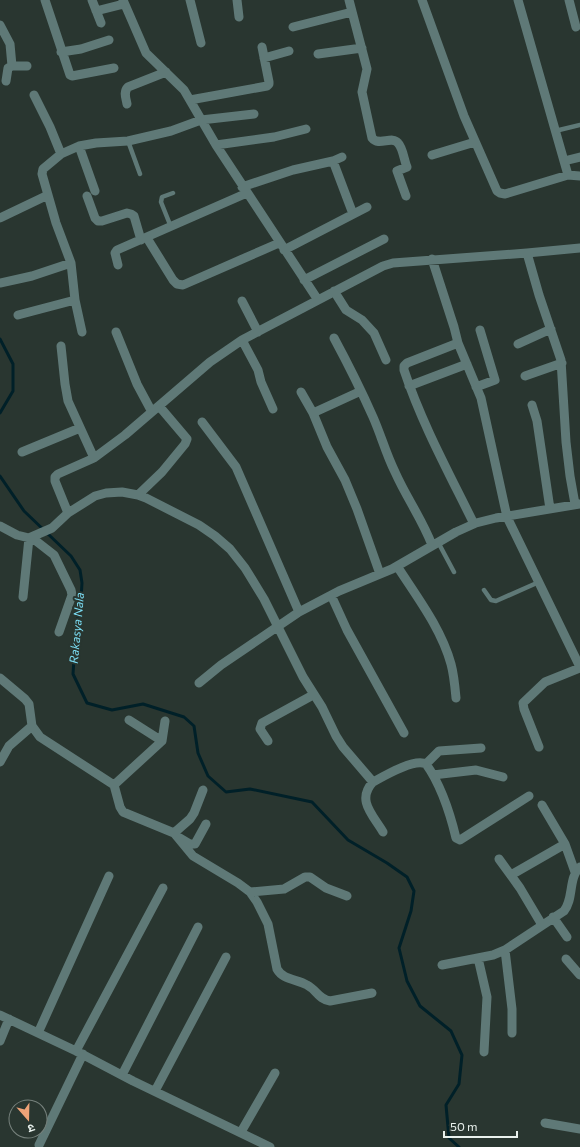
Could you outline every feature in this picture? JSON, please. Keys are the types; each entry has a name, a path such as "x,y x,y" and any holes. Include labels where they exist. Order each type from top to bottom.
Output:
{"street":[{"path":"45,0 61,52 70,75 72,76 114,68"},
{"path":"92,0 101,23"},
{"path":"190,0 201,43"},
{"path":"237,0 239,17"},
{"path":"349,0 367,72 362,92 372,138 378,142 393,140 400,144 407,167 396,171 406,196"},
{"path":"422,0 475,142 497,192 505,194 568,175 580,176"},
{"path":"518,0 568,175"},
{"path":"569,0 576,27"},
{"path":"96,11 124,2 146,53 184,90 216,145 281,246 318,300"},
{"path":"293,27 352,12"},
{"path":"0,25 10,44 12,66"},
{"path":"61,52 81,49 109,40"},
{"path":"190,100 267,86 269,82 262,47"},
{"path":"318,54 362,48"},
{"path":"264,58 289,51"},
{"path":"6,81 8,68 12,66 27,66"},
{"path":"127,104 124,93 128,87 166,72"},
{"path":"34,95 61,154"},
{"path":"82,332 74,300 71,262 56,223 42,174 43,169 61,154 79,146 96,142 128,141 170,131 201,120 254,114"},
{"path":"216,145 274,138 306,129"},
{"path":"432,155 475,142"},
{"path":"79,146 95,190"},
{"path":"118,265 115,253 117,250 171,227 245,190 293,170 333,161 342,156"},
{"path":"564,161 580,157"},
{"path":"333,161 353,214"},
{"path":"0,218 48,194"},
{"path":"87,196 95,218 98,221 128,213 134,216 144,239 173,280 177,284 183,285 281,246 367,207"},
{"path":"304,280 384,239"},
{"path":"68,513 55,481 55,477 58,474 94,458 126,435 210,362 242,340 334,291 383,266 393,263 580,248"},
{"path":"199,683 221,665 299,612 331,595 397,566 456,532 474,524 550,508 578,504 570,476 566,442 562,363 539,295 527,253"},
{"path":"432,259 458,343 481,398 507,517 580,667 546,682 523,704 539,747"},
{"path":"0,283 32,276 71,262"},
{"path":"334,291 346,310 362,320 374,333 386,360"},
{"path":"18,315 74,300"},
{"path":"242,301 258,332"},
{"path":"518,344 551,329"},
{"path":"476,387 495,380 480,330"},
{"path":"116,332 137,384 156,409 187,439 185,444 162,472 138,495"},
{"path":"334,338 374,419 395,473 435,544"},
{"path":"242,340 258,370 261,382 273,409"},
{"path":"458,343 407,363 404,366 404,370 413,397 449,475 474,524"},
{"path":"61,346 68,401 94,458"},
{"path":"525,376 562,363"},
{"path":"410,386 467,364"},
{"path":"313,413 361,391"},
{"path":"301,392 313,413 327,447 345,480 380,574"},
{"path":"532,405 537,421 550,508"},
{"path":"202,422 236,467 299,612"},
{"path":"22,452 80,428"},
{"path":"0,526 17,536 31,537 52,528 68,513 95,496 106,493 122,492 138,495 198,525 215,536 230,549 252,579 278,627 291,655 313,695 322,707 343,747 373,782"},
{"path":"23,597 31,537"},
{"path":"31,537 54,555 71,590 72,595 59,632"},
{"path":"397,566 428,613 442,641 451,663 456,698"},
{"path":"331,595 347,630 404,733"},
{"path":"0,678 29,704 32,726 40,737 114,784 120,807 123,812 190,844 195,844 206,824"},
{"path":"268,741 260,729 262,723 313,695"},
{"path":"129,720 162,741"},
{"path":"114,784 162,741 165,721"},
{"path":"0,762 9,746 32,726"},
{"path":"426,764 439,751 481,748"},
{"path":"383,832 366,803 365,793 368,787 373,782 394,770 419,762 426,764 433,775 447,806 456,838 460,840 529,796"},
{"path":"433,775 476,770 503,777"},
{"path":"176,836 194,813 203,790"},
{"path":"442,965 478,958 505,950 552,917 564,911 566,908 578,869 542,805"},
{"path":"176,836 194,856 250,892 268,924 277,969 280,973 308,985 324,1000 330,1001 372,993"},
{"path":"511,875 565,844"},
{"path":"499,859 520,888 542,925"},
{"path":"38,1033 109,876"},
{"path":"250,892 284,889 306,877 310,877 326,888 347,896"},
{"path":"39,1145 80,1052 163,888"},
{"path":"552,917 567,937"},
{"path":"122,1075 198,927"},
{"path":"505,950 512,1009 512,1033"},
{"path":"155,1091 226,957"},
{"path":"478,958 487,997 484,1052"},
{"path":"566,959 580,975"},
{"path":"0,1015 80,1052 122,1075 270,1147"},
{"path":"0,1041 9,1019"},
{"path":"241,1132 274,1073"},
{"path":"544,1123 580,1129"}],"lane":[{"path":"555,131 580,125"},
{"path":"128,141 140,174"},
{"path":"171,227 161,202 162,197 173,193"},
{"path":"435,544 454,572"},
{"path":"484,590 491,600 496,601 539,582"}],"waterway":[{"name":"Rakasya Nala","path":"0,339 13,364 13,391 0,413"},
{"name":"Rakasya Nala","path":"0,476 24,511 71,556 80,570 82,583 81,599 76,629 73,674 87,703 112,710 143,704 184,717 194,726 198,753 208,776 226,792 250,789 312,802 348,840 387,863 407,877 414,891 411,911 399,948 407,981 420,1006 451,1031 462,1055 459,1084 446,1105 449,1138 459,1147"}]}
